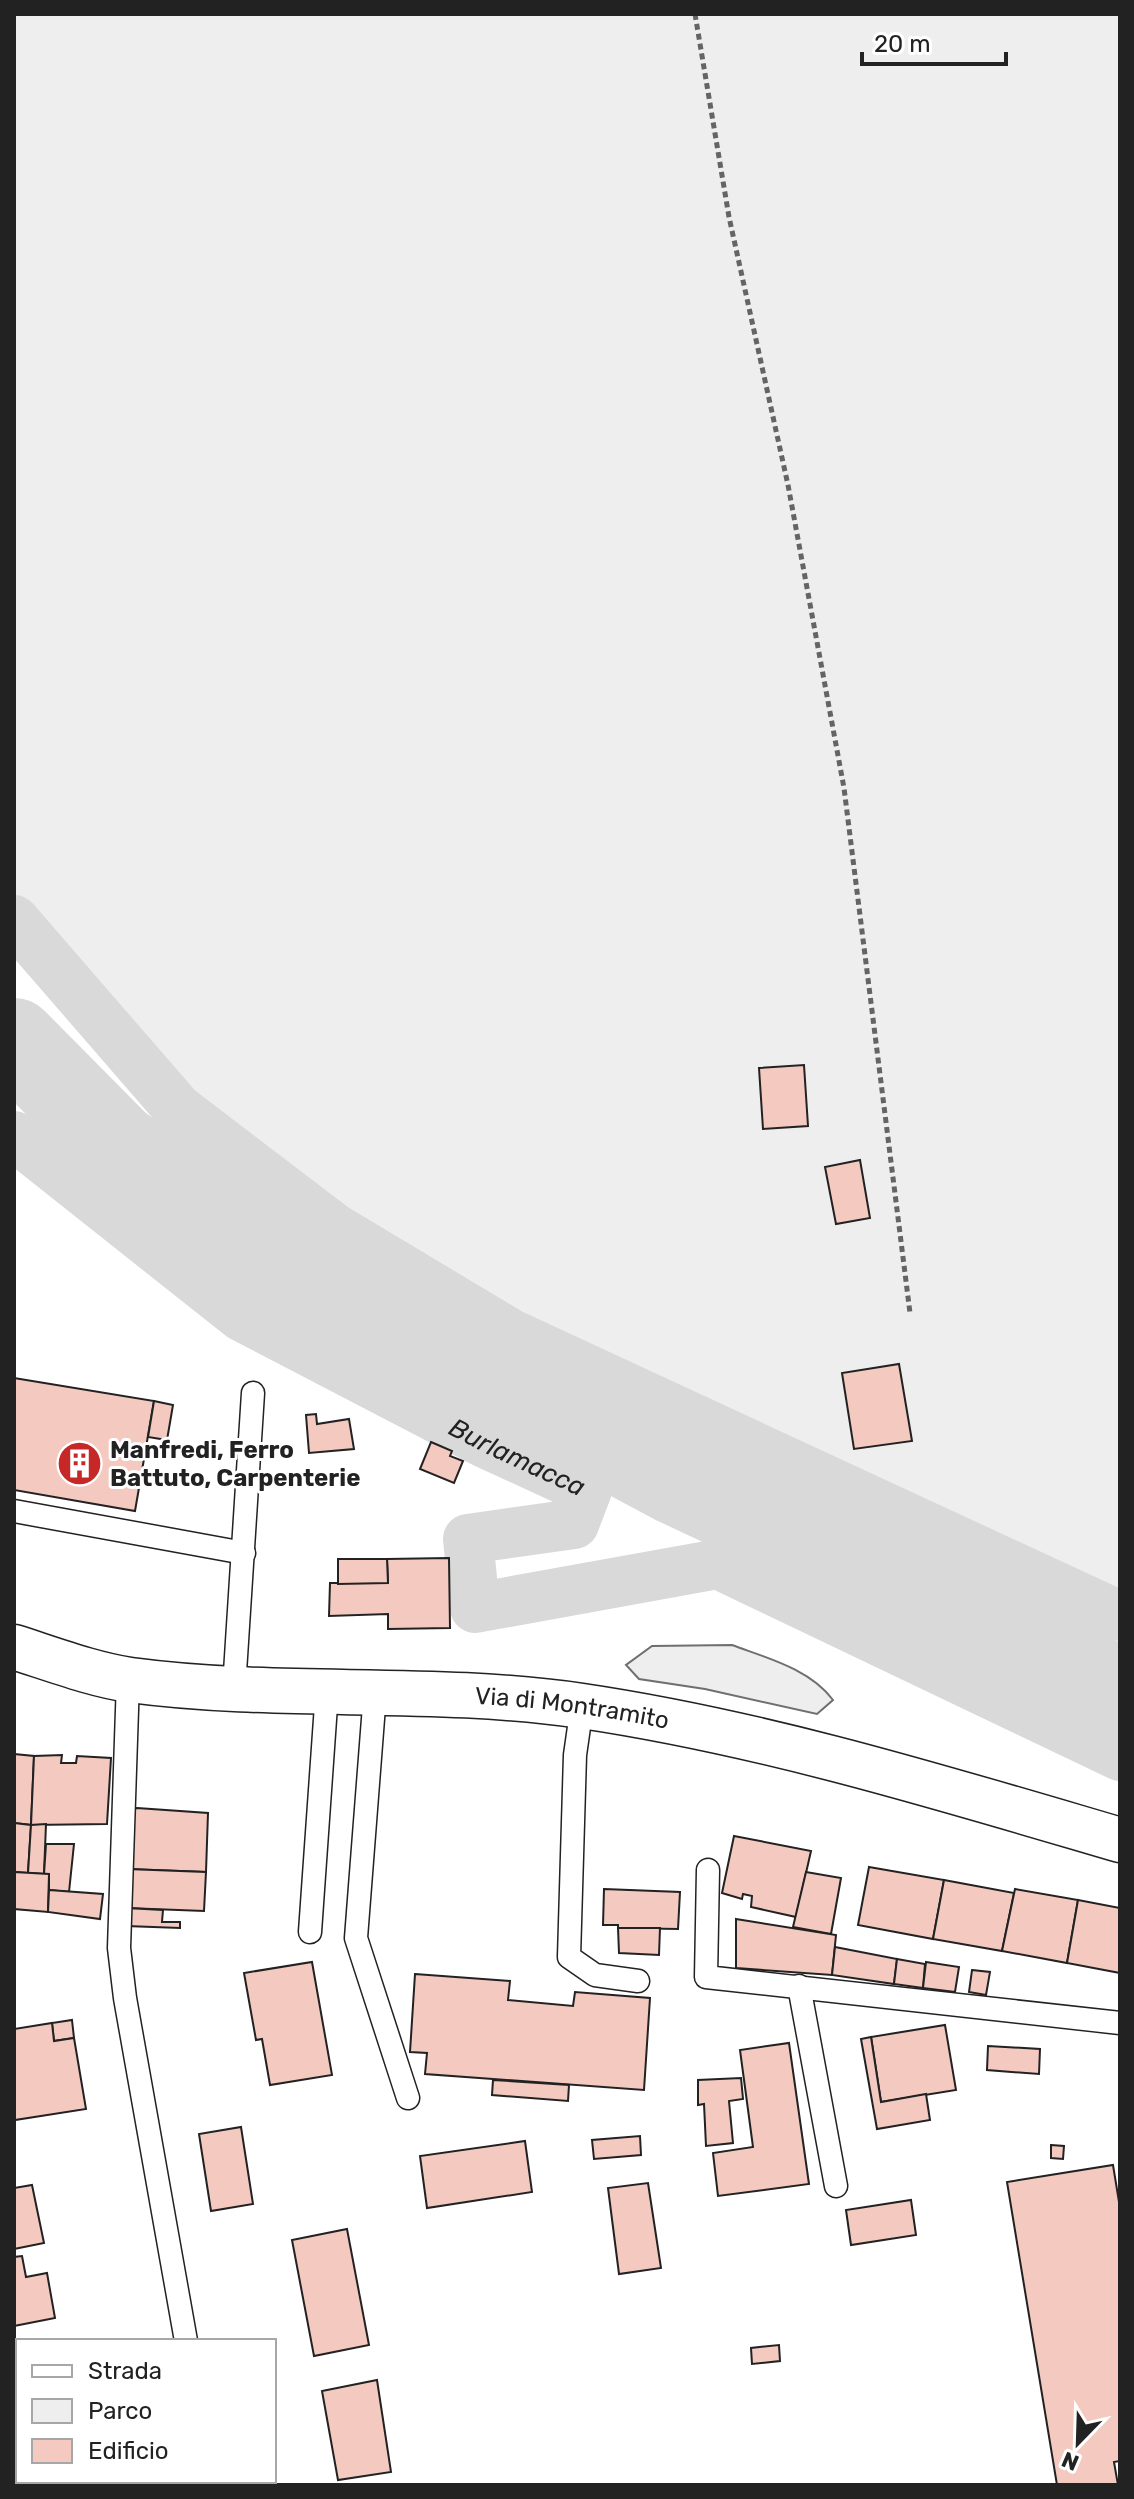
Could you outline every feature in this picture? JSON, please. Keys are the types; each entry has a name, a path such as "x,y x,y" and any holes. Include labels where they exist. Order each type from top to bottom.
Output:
{"main road":[{"name":"Via di Montramito","path":"14,1647 128,1680 234,1688 496,1696 582,1706 809,1753 1120,1840"}],"lane":[{"path":"234,1688 253,1393"},
{"path":"14,1511 244,1553"},
{"path":"128,1680 119,1948 125,1998 186,2339"},
{"path":"310,1932 327,1691"},
{"path":"375,1693 356,1938 408,2098"},
{"path":"582,1706 575,1755 569,1957 595,1975 638,1981"},
{"path":"708,1870 706,1977 1120,2023"},
{"path":"799,1986 836,2186"}],"path":[{"path":"695,14 729,217 788,485 844,788 910,1313"}],"green space":[{"path":"14,14 1120,14 1120,1616 511,1334 334,1228 178,1109 14,920"},
{"path":"732,1645 800,1672 833,1700 817,1714 705,1689 639,1679 626,1665 652,1646"}],"building":[{"path":"804,1065 808,1126 763,1129 759,1068"},
{"path":"860,1160 870,1218 836,1224 825,1167"},
{"path":"899,1364 912,1441 854,1449 842,1373"},
{"name":"Manfredi, Ferro Battuto, Carpenterie","path":"14,1378 154,1401 135,1511 14,1490"},
{"path":"154,1401 173,1405 167,1440 148,1437"},
{"path":"316,1414 317,1424 349,1419 354,1449 309,1453 306,1415"},
{"path":"431,1442 452,1451 450,1456 463,1461 454,1483 420,1469"},
{"path":"449,1558 450,1628 388,1629 388,1614 329,1616 330,1583 388,1583 387,1559"},
{"path":"338,1559 387,1559 388,1583 338,1584"},
{"path":"14,1754 34,1756 31,1825 14,1823"},
{"path":"62,1755 61,1763 76,1763 77,1756 111,1758 107,1824 31,1825 34,1756"},
{"path":"130,1810 208,1813 206,1872 127,1869"},
{"path":"14,1823 31,1825 28,1873 14,1872"},
{"path":"46,1824 44,1874 28,1873 31,1825"},
{"path":"734,1836 811,1851 796,1917 751,1907 752,1896 743,1894 742,1899 722,1893"},
{"path":"46,1844 74,1844 69,1892 49,1890 49,1874 44,1874"},
{"path":"869,1867 944,1880 933,1939 858,1925"},
{"path":"127,1869 206,1872 204,1911 126,1908"},
{"path":"14,1872 49,1874 48,1912 14,1909"},
{"path":"806,1872 841,1878 831,1934 793,1927"},
{"path":"944,1880 1014,1893 1002,1951 933,1939"},
{"path":"604,1889 680,1892 678,1929 603,1925"},
{"path":"1015,1889 1078,1900 1067,1963 1002,1951"},
{"path":"49,1890 103,1894 100,1919 48,1912"},
{"path":"1078,1900 1120,1908 1120,1973 1067,1963"},
{"path":"126,1908 163,1910 162,1922 180,1922 180,1928 126,1926"},
{"path":"736,1919 836,1935 832,1975 736,1968"},
{"path":"618,1928 660,1928 659,1955 619,1953"},
{"path":"835,1947 897,1959 894,1984 832,1975"},
{"path":"897,1959 925,1964 923,1988 894,1984"},
{"path":"312,1962 332,2075 270,2085 262,2039 256,2040 244,1973"},
{"path":"926,1962 959,1967 955,1992 923,1988"},
{"path":"972,1970 990,1972 986,1995 969,1992"},
{"path":"415,1974 510,1981 508,2000 573,2006 575,1992 650,1998 644,2090 425,2074 427,2053 410,2052"},
{"path":"72,2020 74,2038 54,2041 52,2023"},
{"path":"52,2023 54,2041 74,2038 86,2109 15,2120 14,2029"},
{"path":"945,2025 956,2090 881,2102 871,2037"},
{"path":"871,2037 881,2102 926,2094 930,2120 877,2129 861,2039"},
{"path":"789,2043 809,2184 718,2196 713,2153 753,2147 740,2050"},
{"path":"988,2046 1040,2049 1039,2074 987,2070"},
{"path":"741,2078 743,2099 729,2101 733,2143 706,2146 704,2104 698,2105 698,2080"},
{"path":"493,2080 569,2085 568,2101 492,2095"},
{"path":"241,2127 253,2204 211,2211 199,2134"},
{"path":"640,2136 641,2155 594,2159 592,2140"},
{"path":"525,2141 532,2192 427,2208 420,2156"},
{"path":"1051,2145 1064,2146 1063,2159 1051,2158"},
{"path":"1113,2165 1120,2208 1120,2461 1114,2462 1118,2485 1057,2485 1007,2182"},
{"path":"648,2183 661,2268 619,2274 608,2188"},
{"path":"32,2185 44,2243 14,2249 14,2188"},
{"path":"911,2200 916,2235 851,2245 846,2210"},
{"path":"347,2229 369,2345 314,2356 292,2240"},
{"path":"22,2256 26,2277 47,2273 55,2318 14,2326 14,2257"},
{"path":"779,2345 780,2361 752,2364 751,2348"},
{"path":"377,2380 391,2472 338,2480 322,2391"}],"waterway":[{"name":"Burlamacca","path":"14,920 178,1109 334,1228 511,1334 1120,1616"},
{"name":"Burlamacca","path":"14,1041 117,1145 317,1290 676,1482 1120,1690"},
{"name":"Burlamacca","path":"14,1136 241,1316 485,1443 587,1490 574,1524 468,1539 475,1608 718,1564 1120,1756"}],"place":[{"name":"Manfredi, Ferro Battuto, Carpenterie","path":"79,1464"}]}
